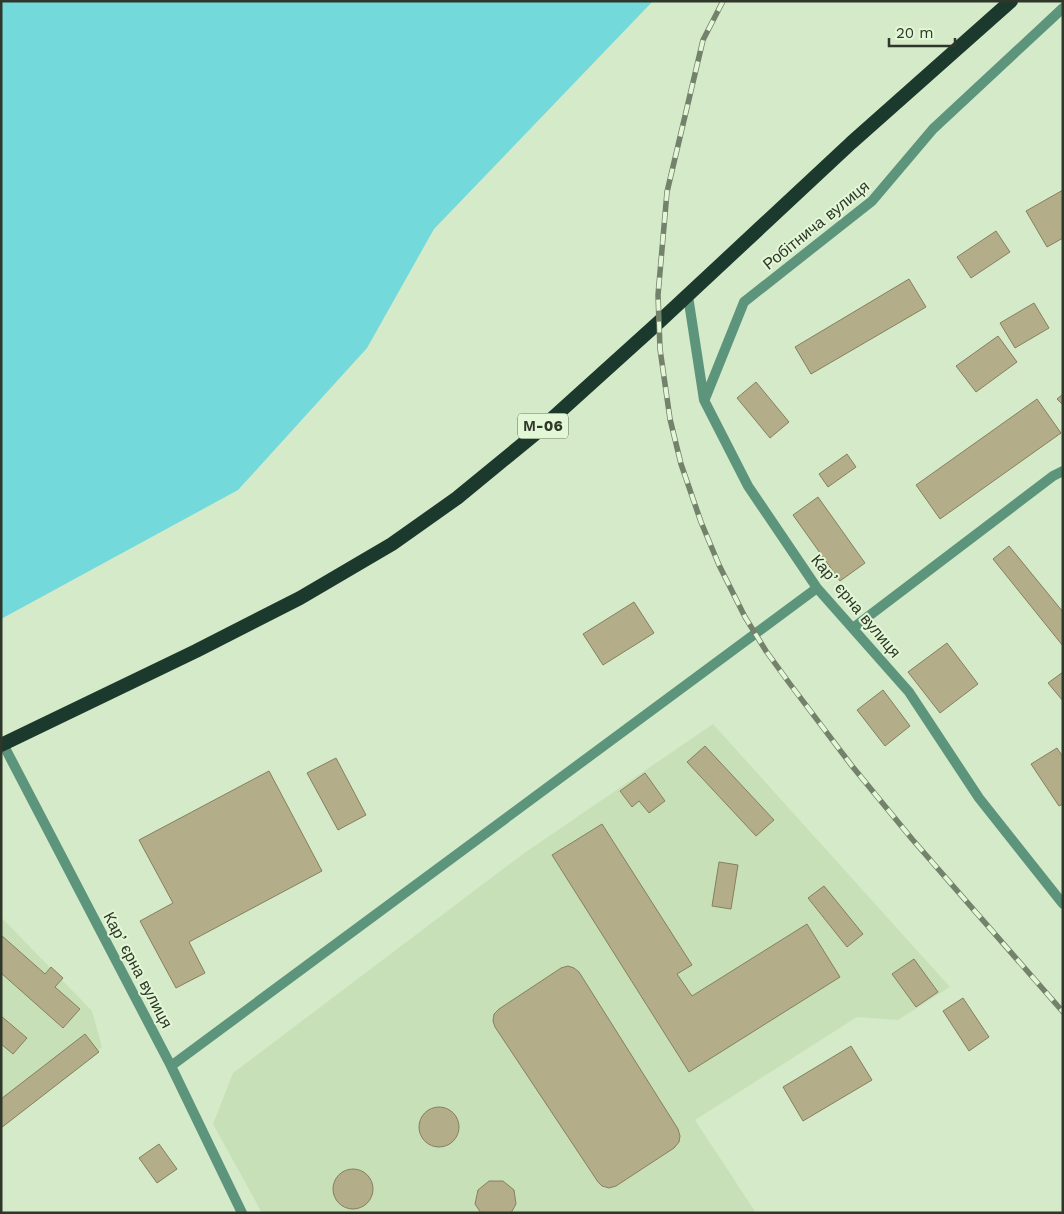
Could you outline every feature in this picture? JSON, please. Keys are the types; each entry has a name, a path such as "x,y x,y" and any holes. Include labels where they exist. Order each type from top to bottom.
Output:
{"highway":[{"name":"М-06","path":"2,744 196,651 300,598 392,544 457,498 535,434 688,296 851,143 1011,1"}],"street":[{"name":"Робітнича вулиця","path":"704,400 744,302 872,201 932,129 1063,8"},
{"name":"Карʼєрна вулиця","path":"688,296 704,400 748,486 817,588 909,692 979,798 1063,904"},
{"path":"853,628 1053,476 1063,471"},
{"path":"171,1066 817,588"},
{"name":"Карʼєрна вулиця","path":"2,744 171,1066 242,1213"}],"shaded area":[{"path":"713,724 950,987 898,1020 857,1017 695,1120 756,1213 262,1213 213,1124 233,1073 523,854"},
{"path":"1,917 92,1011 102,1047 1,1126"}],"water":[{"path":"1,1 653,1 434,229 367,348 238,490 1,619"}],"building":[{"path":"1063,190 1063,238 1047,247 1026,211"},
{"path":"996,231 1010,252 971,278 957,257"},
{"path":"909,279 926,307 811,374 795,347"},
{"path":"1034,303 1049,328 1015,348 1000,323"},
{"path":"998,336 1017,362 976,392 956,366"},
{"path":"756,382 789,422 770,438 737,398"},
{"path":"1063,394 1063,405 1057,399"},
{"path":"1037,399 1061,433 940,519 916,485"},
{"path":"847,454 856,467 828,487 819,474"},
{"path":"818,497 865,563 840,581 793,515"},
{"path":"1009,546 1063,612 1063,646 993,559"},
{"path":"634,602 654,633 603,665 583,634"},
{"path":"947,643 978,684 940,713 908,672"},
{"path":"1063,672 1063,701 1048,683"},
{"path":"883,690 910,726 885,746 857,710"},
{"path":"705,746 774,820 756,836 687,762"},
{"path":"1057,748 1063,757 1063,804 1059,806 1031,764"},
{"path":"336,758 366,815 338,830 307,773"},
{"path":"269,771 322,871 189,942 205,973 176,988 140,921 173,903 139,840"},
{"path":"645,773 665,801 649,813 639,801 632,807 620,791"},
{"path":"602,824 692,965 677,974 692,996 807,924 840,977 689,1072 552,855"},
{"path":"719,862 738,865 731,909 712,906"},
{"path":"824,886 863,934 847,947 808,898"},
{"path":"1,935 45,974 51,967 63,978 55,987 80,1009 63,1028 1,973"},
{"path":"914,959 938,992 916,1007 892,974"},
{"path":"568,966 579,972 678,1129 680,1136 679,1142 674,1148 616,1186 609,1188 602,1186 598,1182 495,1027 493,1021 494,1014 499,1009 561,968"},
{"path":"963,998 989,1037 969,1051 943,1011"},
{"path":"1,1016 27,1038 13,1054 1,1044"},
{"path":"85,1034 99,1052 1,1128 1,1099"},
{"path":"851,1046 872,1080 803,1121 783,1087"},
{"path":"439,1107 453,1113 459,1127 453,1141 439,1147 425,1141 419,1127 425,1113"},
{"path":"159,1144 177,1169 157,1183 139,1158"},
{"path":"353,1169 367,1175 373,1189 367,1203 353,1209 339,1203 333,1189 339,1175"},
{"path":"489,1181 503,1181 514,1190 516,1204 511,1213 481,1213 475,1204 478,1190"}],"railway":[{"path":"723,1 703,40 667,192 658,295 660,349 670,419 681,464 701,522 719,565 745,617 766,651 852,766 912,839 1063,1012"}]}
